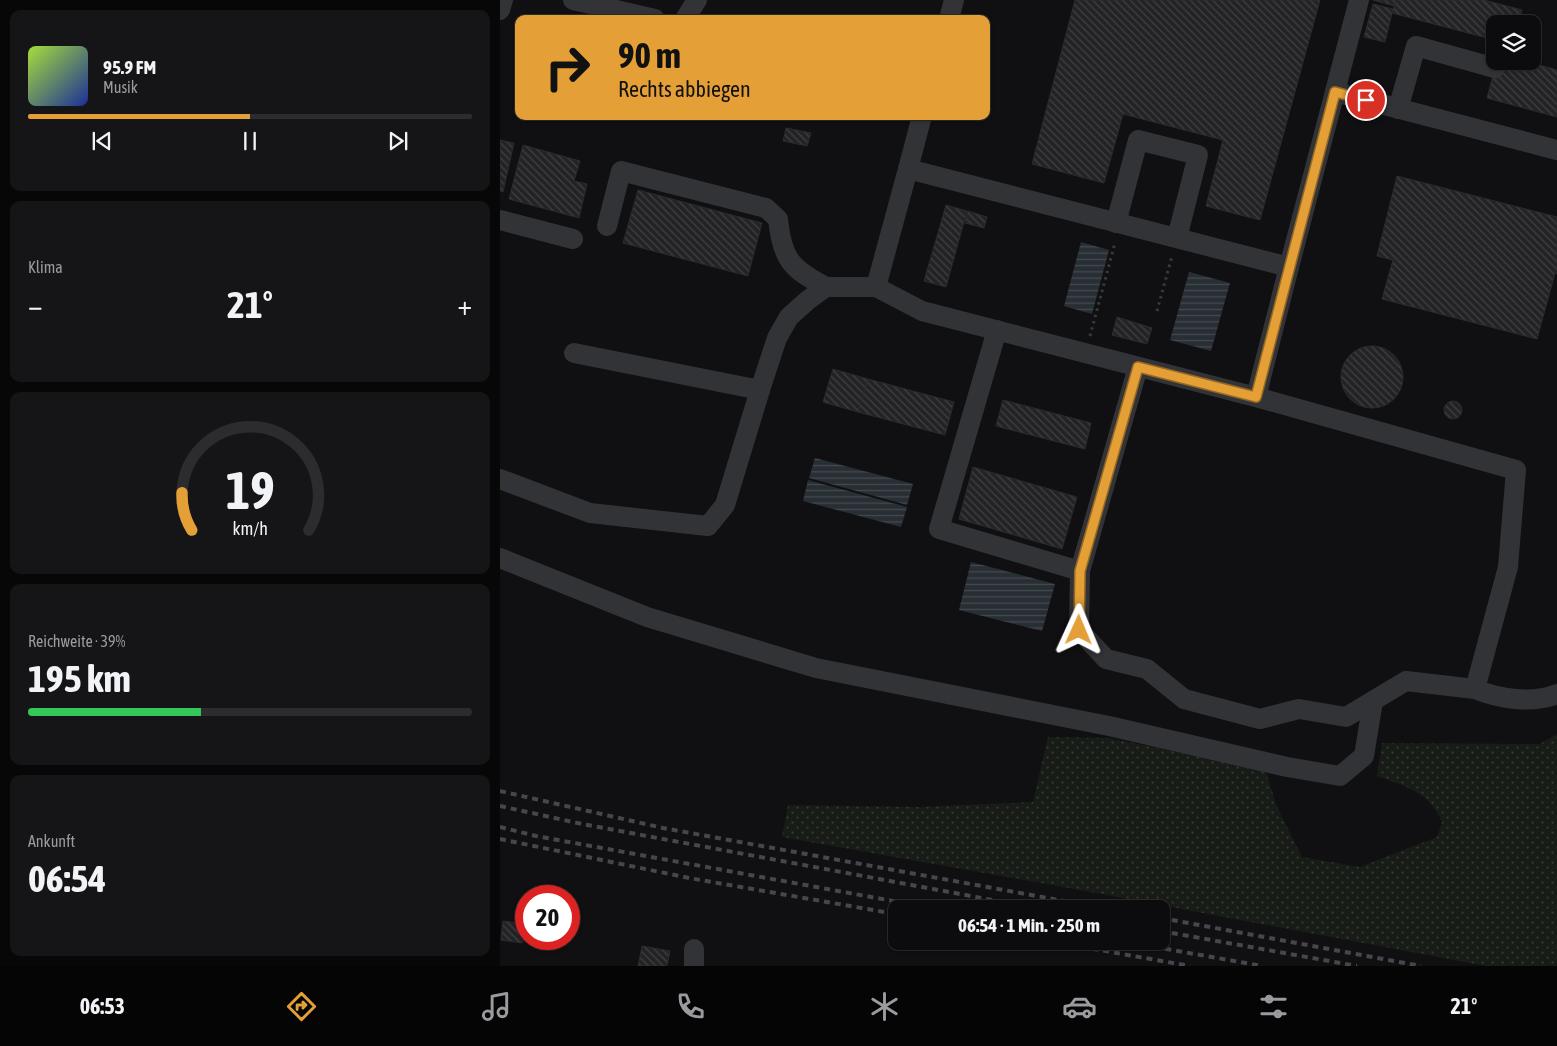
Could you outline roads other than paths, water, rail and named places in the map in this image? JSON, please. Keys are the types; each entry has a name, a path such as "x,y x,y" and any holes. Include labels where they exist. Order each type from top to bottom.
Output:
{"lane":[{"path":"500,10 503,0"},
{"path":"573,0 634,7 648,15"},
{"path":"688,15 697,0"},
{"path":"704,15 705,0"},
{"path":"1256,397 1359,0"},
{"path":"1398,109 1416,46 1486,65"},
{"path":"1335,92 1557,150"},
{"path":"876,287 921,120"},
{"path":"1118,224 1138,140 1198,155 1177,238"},
{"path":"908,169 1289,267"},
{"path":"607,226 621,171 766,208 778,219 780,244 790,261 807,277 826,287 876,287 922,311 1256,397 1516,470 1508,567 1475,689"},
{"path":"500,220 573,239"},
{"path":"500,479 590,513 708,526 725,505 777,338 789,317 826,287"},
{"path":"997,330 939,529 1080,571"},
{"path":"574,352 760,390"},
{"path":"1138,367 1080,571 1079,630 1106,659 1147,669 1184,699 1260,719 1299,709 1346,716 1406,681 1475,689 1495,698 1545,699 1557,694"},
{"path":"500,558 647,617 816,668 1109,726 1287,767 1340,776 1364,756 1373,701"}],"railway":[{"path":"500,791 663,828 1059,900"},
{"path":"500,806 582,824 992,900"},
{"path":"500,827 536,836 888,900"},
{"path":"500,839 689,878 888,913"},
{"path":"1170,920 1421,966"},
{"path":"1170,933 1357,966"},
{"path":"1100,950 1190,966"},
{"path":"1170,950 1262,966"}]}
